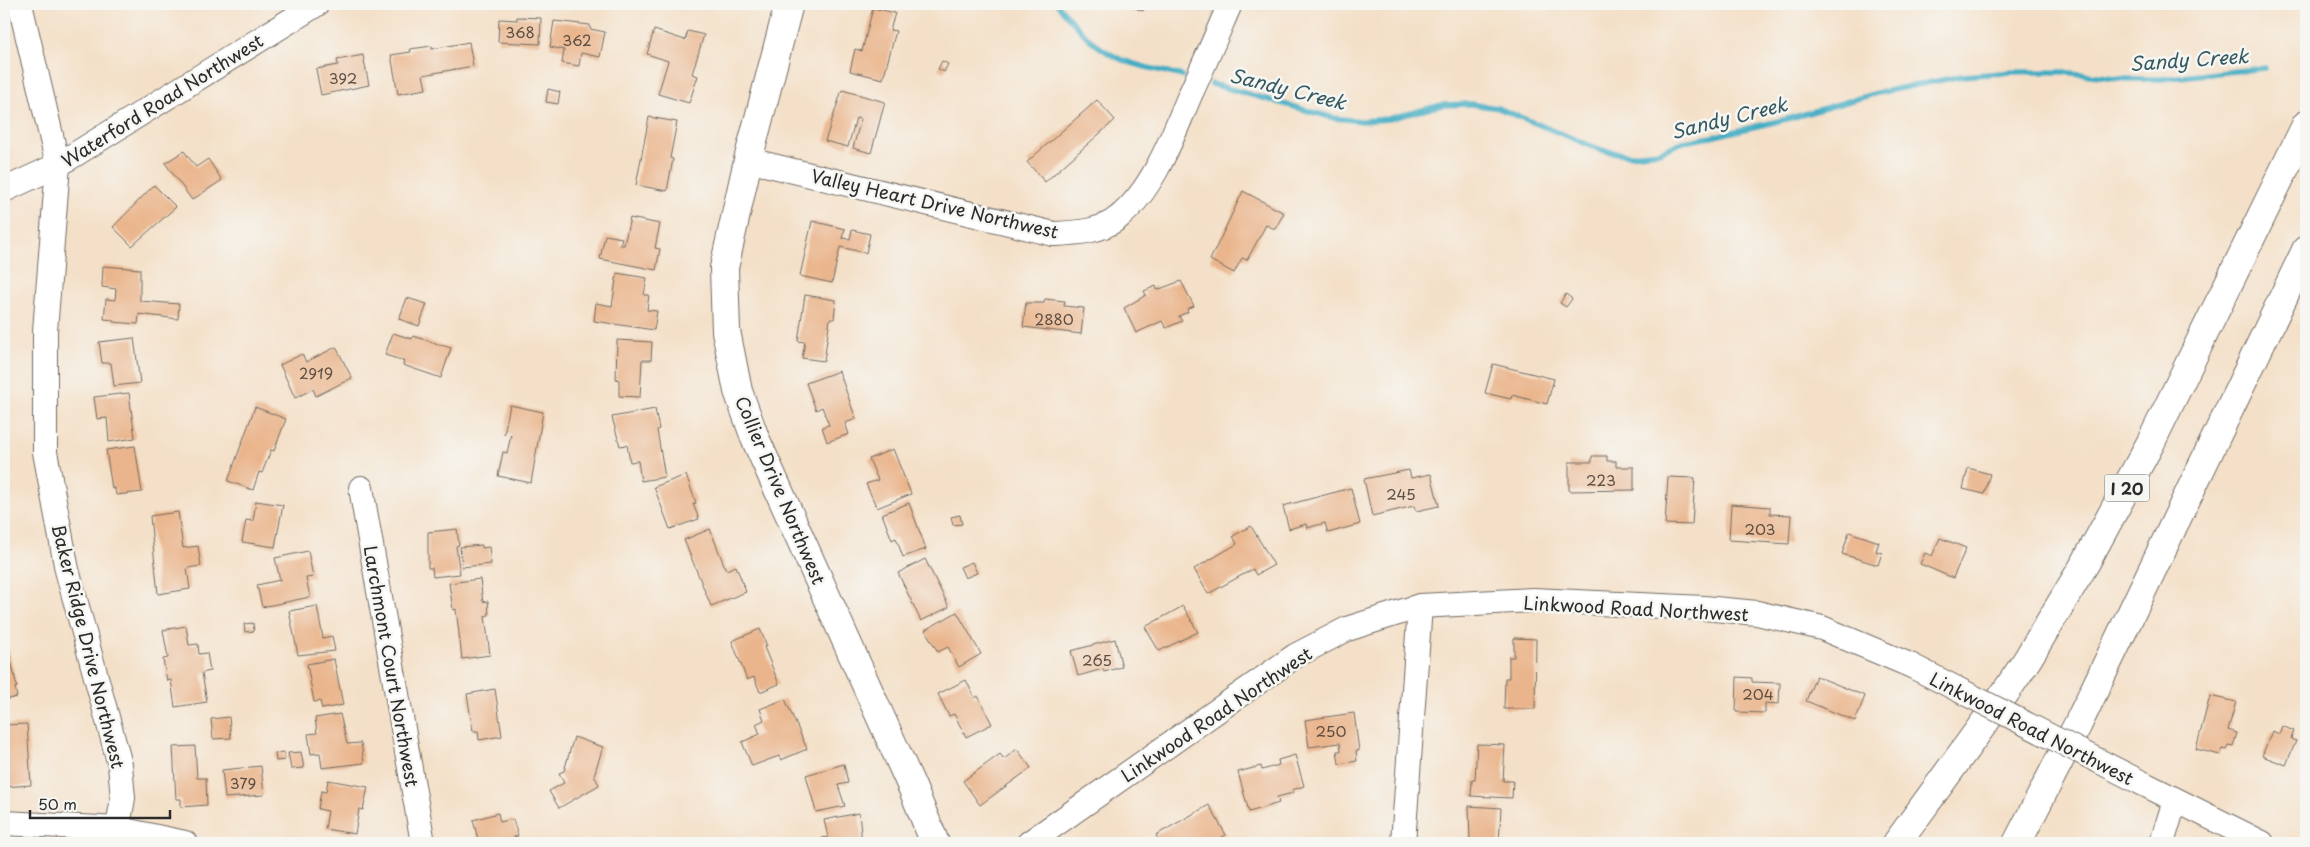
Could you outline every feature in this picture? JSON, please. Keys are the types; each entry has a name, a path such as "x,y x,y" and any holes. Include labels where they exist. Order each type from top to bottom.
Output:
{"main road":[{"name":"Collier Drive Northwest","path":"790,4 748,160 724,268 726,331 738,391 755,438 912,787 935,843"},
{"name":"I 20","path":"1897,843 1995,708 2027,660 2086,562 2151,442 2306,125"},
{"path":"2017,843 2078,724 2306,250"},
{"path":"2027,843 2078,724"}],"street":[{"name":"Baker Ridge Drive Northwest","path":"20,4 58,165 44,331 46,452 67,570 120,765 123,798 117,836"},
{"name":"Waterford Road Northwest","path":"4,190 58,165 317,4"},
{"name":"Valley Heart Drive Northwest","path":"748,160 1054,234 1079,233 1103,226 1119,218 1137,199 1167,150 1230,4"},
{"name":"Larchmont Court Northwest","path":"362,488 423,843"},
{"name":"Linkwood Road Northwest","path":"1029,843 1295,656 1347,629 1420,606 1533,600 1704,608 1757,614 1822,628 1912,666 2262,843"},
{"path":"1403,843 1420,606"},
{"path":"2162,843 2175,800"},
{"path":"4,823 185,843"}],"building":[{"path":"1125,4 1146,4 1143,11"},
{"path":"873,8 895,13 890,30 896,31 883,79 850,71 855,49 862,51"},
{"path":"517,17 541,18 540,44 498,42 499,19 517,20"},
{"path":"554,21 590,25 590,29 605,32 600,57 581,53 579,66 562,63 564,50 550,47"},
{"path":"654,30 685,40 688,31 704,35 692,74 698,76 689,103 658,94 668,61 647,54"},
{"path":"469,42 473,66 423,75 426,89 398,94 391,55 411,52 410,49 432,46 432,49"},
{"path":"363,55 369,85 321,95 316,69 338,65 337,60"},
{"path":"942,61 948,64 944,72 938,69"},
{"path":"548,89 560,92 558,104 546,102"},
{"path":"842,90 885,102 871,153 853,148 861,119 856,118 848,147 825,141"},
{"path":"1097,100 1115,120 1045,182 1027,162"},
{"path":"649,117 677,122 670,158 673,159 667,191 636,185"},
{"path":"184,151 196,167 208,159 222,180 192,200 165,163"},
{"path":"154,185 176,207 132,246 113,227"},
{"path":"1243,191 1284,213 1275,229 1266,225 1247,260 1242,258 1234,273 1210,260"},
{"path":"630,218 660,224 655,248 660,249 656,270 600,259 605,235 622,238 620,245 624,245"},
{"path":"812,221 845,229 842,238 850,239 852,230 870,234 866,253 840,247 832,283 800,276"},
{"path":"103,266 140,269 140,301 179,304 178,319 139,314 138,324 113,322 113,320 104,319 106,299 115,300 116,289 102,287"},
{"path":"617,273 647,278 644,295 649,295 647,310 657,311 654,330 594,321 596,303 612,306"},
{"path":"1181,281 1194,306 1187,309 1188,312 1179,316 1182,321 1166,328 1162,321 1136,333 1124,308 1146,295 1144,291 1156,286 1157,290"},
{"path":"1566,294 1572,299 1566,307 1560,303"},
{"path":"805,295 836,300 834,319 830,319 824,361 802,358 805,342 798,341"},
{"path":"407,298 427,304 419,326 399,319"},
{"path":"1045,299 1065,301 1064,306 1084,308 1081,334 1023,327 1026,303 1044,303"},
{"path":"393,333 412,339 413,336 451,348 441,378 403,365 404,361 385,355"},
{"path":"134,338 140,383 114,386 111,363 102,363 99,342"},
{"path":"617,340 652,342 651,360 642,360 640,397 619,396 619,380 616,379"},
{"path":"336,347 352,378 316,396 313,389 295,398 280,365 302,354 306,362"},
{"path":"1493,364 1554,379 1547,404 1512,395 1511,399 1485,393"},
{"path":"839,371 856,419 845,423 849,434 827,442 822,427 829,425 822,407 816,410 806,383"},
{"path":"129,393 135,438 109,442 107,418 97,419 94,397"},
{"path":"510,405 543,412 531,483 498,476 503,452 507,453 511,435 504,434"},
{"path":"255,407 286,419 274,451 271,450 262,473 259,472 253,490 228,481"},
{"path":"655,409 665,477 641,481 638,461 630,462 627,445 620,446 612,417"},
{"path":"135,446 142,492 116,495 115,488 112,489 106,450"},
{"path":"893,449 911,494 877,508 866,484 878,480 869,459"},
{"path":"1592,456 1607,456 1607,461 1616,461 1616,467 1634,467 1634,490 1569,491 1569,462 1592,462"},
{"path":"1968,468 1990,474 1984,494 1963,489"},
{"path":"1409,470 1411,478 1431,474 1439,506 1416,511 1414,506 1372,516 1364,479"},
{"path":"686,475 696,503 693,504 699,519 670,529 654,487"},
{"path":"1668,477 1695,478 1692,525 1665,524"},
{"path":"1351,488 1360,524 1328,533 1325,523 1307,528 1306,524 1289,529 1283,506"},
{"path":"256,501 283,505 275,547 242,542 246,520 253,521"},
{"path":"909,503 926,549 903,557 896,538 892,540 882,514"},
{"path":"1731,504 1770,507 1770,514 1791,515 1789,544 1729,540"},
{"path":"178,512 183,548 198,546 201,566 187,568 190,589 158,594 150,516"},
{"path":"960,515 962,524 953,525 951,517"},
{"path":"1251,526 1274,565 1256,575 1253,569 1208,594 1194,569 1237,544 1233,536"},
{"path":"457,529 459,545 456,546 460,574 433,577 432,568 428,568 428,532"},
{"path":"710,529 726,570 736,566 746,592 711,606 684,540"},
{"path":"1849,532 1879,542 1876,551 1882,553 1878,565 1842,554"},
{"path":"1940,538 1966,548 1953,578 1920,564 1925,553 1932,556"},
{"path":"482,545 482,548 489,547 491,564 462,567 460,547"},
{"path":"308,551 313,577 306,578 310,597 262,607 257,585 280,580 275,558"},
{"path":"925,559 949,607 921,621 898,573"},
{"path":"972,562 977,573 965,578 960,567"},
{"path":"480,579 483,602 488,601 489,615 485,616 490,655 462,659 456,609 453,610 449,583"},
{"path":"317,606 323,638 332,636 335,651 298,655 289,611"},
{"path":"1183,606 1198,632 1159,651 1145,627"},
{"path":"957,612 981,654 959,667 948,647 938,652 925,630"},
{"path":"253,623 254,631 245,632 244,624"},
{"path":"186,626 189,645 198,644 199,654 207,653 210,671 202,673 207,702 175,707 171,680 167,681 163,659 168,658 163,630"},
{"path":"760,629 767,646 764,647 779,684 760,692 754,677 747,680 732,641"},
{"path":"1514,638 1536,639 1535,709 1504,709 1505,678 1509,678 1509,657 1514,657"},
{"path":"1115,639 1122,667 1104,672 1103,669 1078,676 1071,651"},
{"path":"8,647 17,687 15,687 17,697 4,700 4,648"},
{"path":"334,659 343,705 322,709 320,701 314,702 307,664"},
{"path":"1816,676 1865,696 1855,721 1806,701"},
{"path":"1737,677 1752,678 1752,682 1780,683 1779,704 1765,703 1765,713 1736,712"},
{"path":"966,680 975,698 978,696 992,724 966,737 954,714 949,716 938,694"},
{"path":"495,689 502,736 479,740 478,731 473,731 467,694"},
{"path":"2210,696 2236,702 2228,730 2237,733 2233,747 2228,746 2227,750 2222,749 2220,755 2196,749"},
{"path":"785,699 807,749 781,760 779,756 752,766 742,742 760,734 756,724 764,720 760,709"},
{"path":"1354,713 1359,751 1356,751 1357,761 1339,764 1337,751 1341,751 1340,743 1309,747 1305,720"},
{"path":"340,714 347,744 361,743 364,763 322,768 320,753 311,754 308,734 317,733 315,718"},
{"path":"229,717 231,738 213,739 211,719"},
{"path":"27,724 31,785 4,787 4,725"},
{"path":"2282,726 2294,731 2291,739 2296,741 2286,765 2262,756 2272,731 2279,734"},
{"path":"574,737 603,747 594,775 599,785 559,808 549,791 564,783 559,773 564,771"},
{"path":"1477,744 1505,745 1503,781 1513,781 1512,798 1471,796 1472,780 1475,780"},
{"path":"195,746 197,778 206,778 207,805 181,807 181,799 176,799 173,747"},
{"path":"1017,749 1031,768 980,805 963,781 1000,754 1004,759"},
{"path":"284,752 285,760 276,761 275,753"},
{"path":"301,752 304,768 291,769 288,753"},
{"path":"1295,755 1304,786 1292,790 1293,793 1277,797 1279,803 1249,812 1238,772 1261,766 1262,770 1279,765 1278,760"},
{"path":"844,764 848,783 838,785 845,806 816,812 806,775"},
{"path":"261,766 264,795 225,798 222,770"},
{"path":"328,780 368,787 363,810 359,809 355,834 325,829 328,811 318,809 321,791 326,792"},
{"path":"1209,805 1226,835 1211,843 1208,841 1204,843 1160,843 1156,835"},
{"path":"1469,806 1501,808 1499,843 1470,843"},
{"path":"498,813 500,822 513,819 518,836 514,837 515,843 479,843 473,820"},
{"path":"859,813 862,843 823,843 822,838 828,837 824,820"}],"waterway":[{"name":"Sandy Creek","path":"1057,4 1084,34 1109,53 1133,64 1182,76"},
{"name":"Sandy Creek","path":"1212,84 1334,118 1362,121 1388,119 1442,105 1471,104 1498,108 1601,150 1629,155 1659,152 1683,142 1787,119 1877,93 1962,76 2013,72 2062,72 2126,79 2161,79 2265,68"}]}
